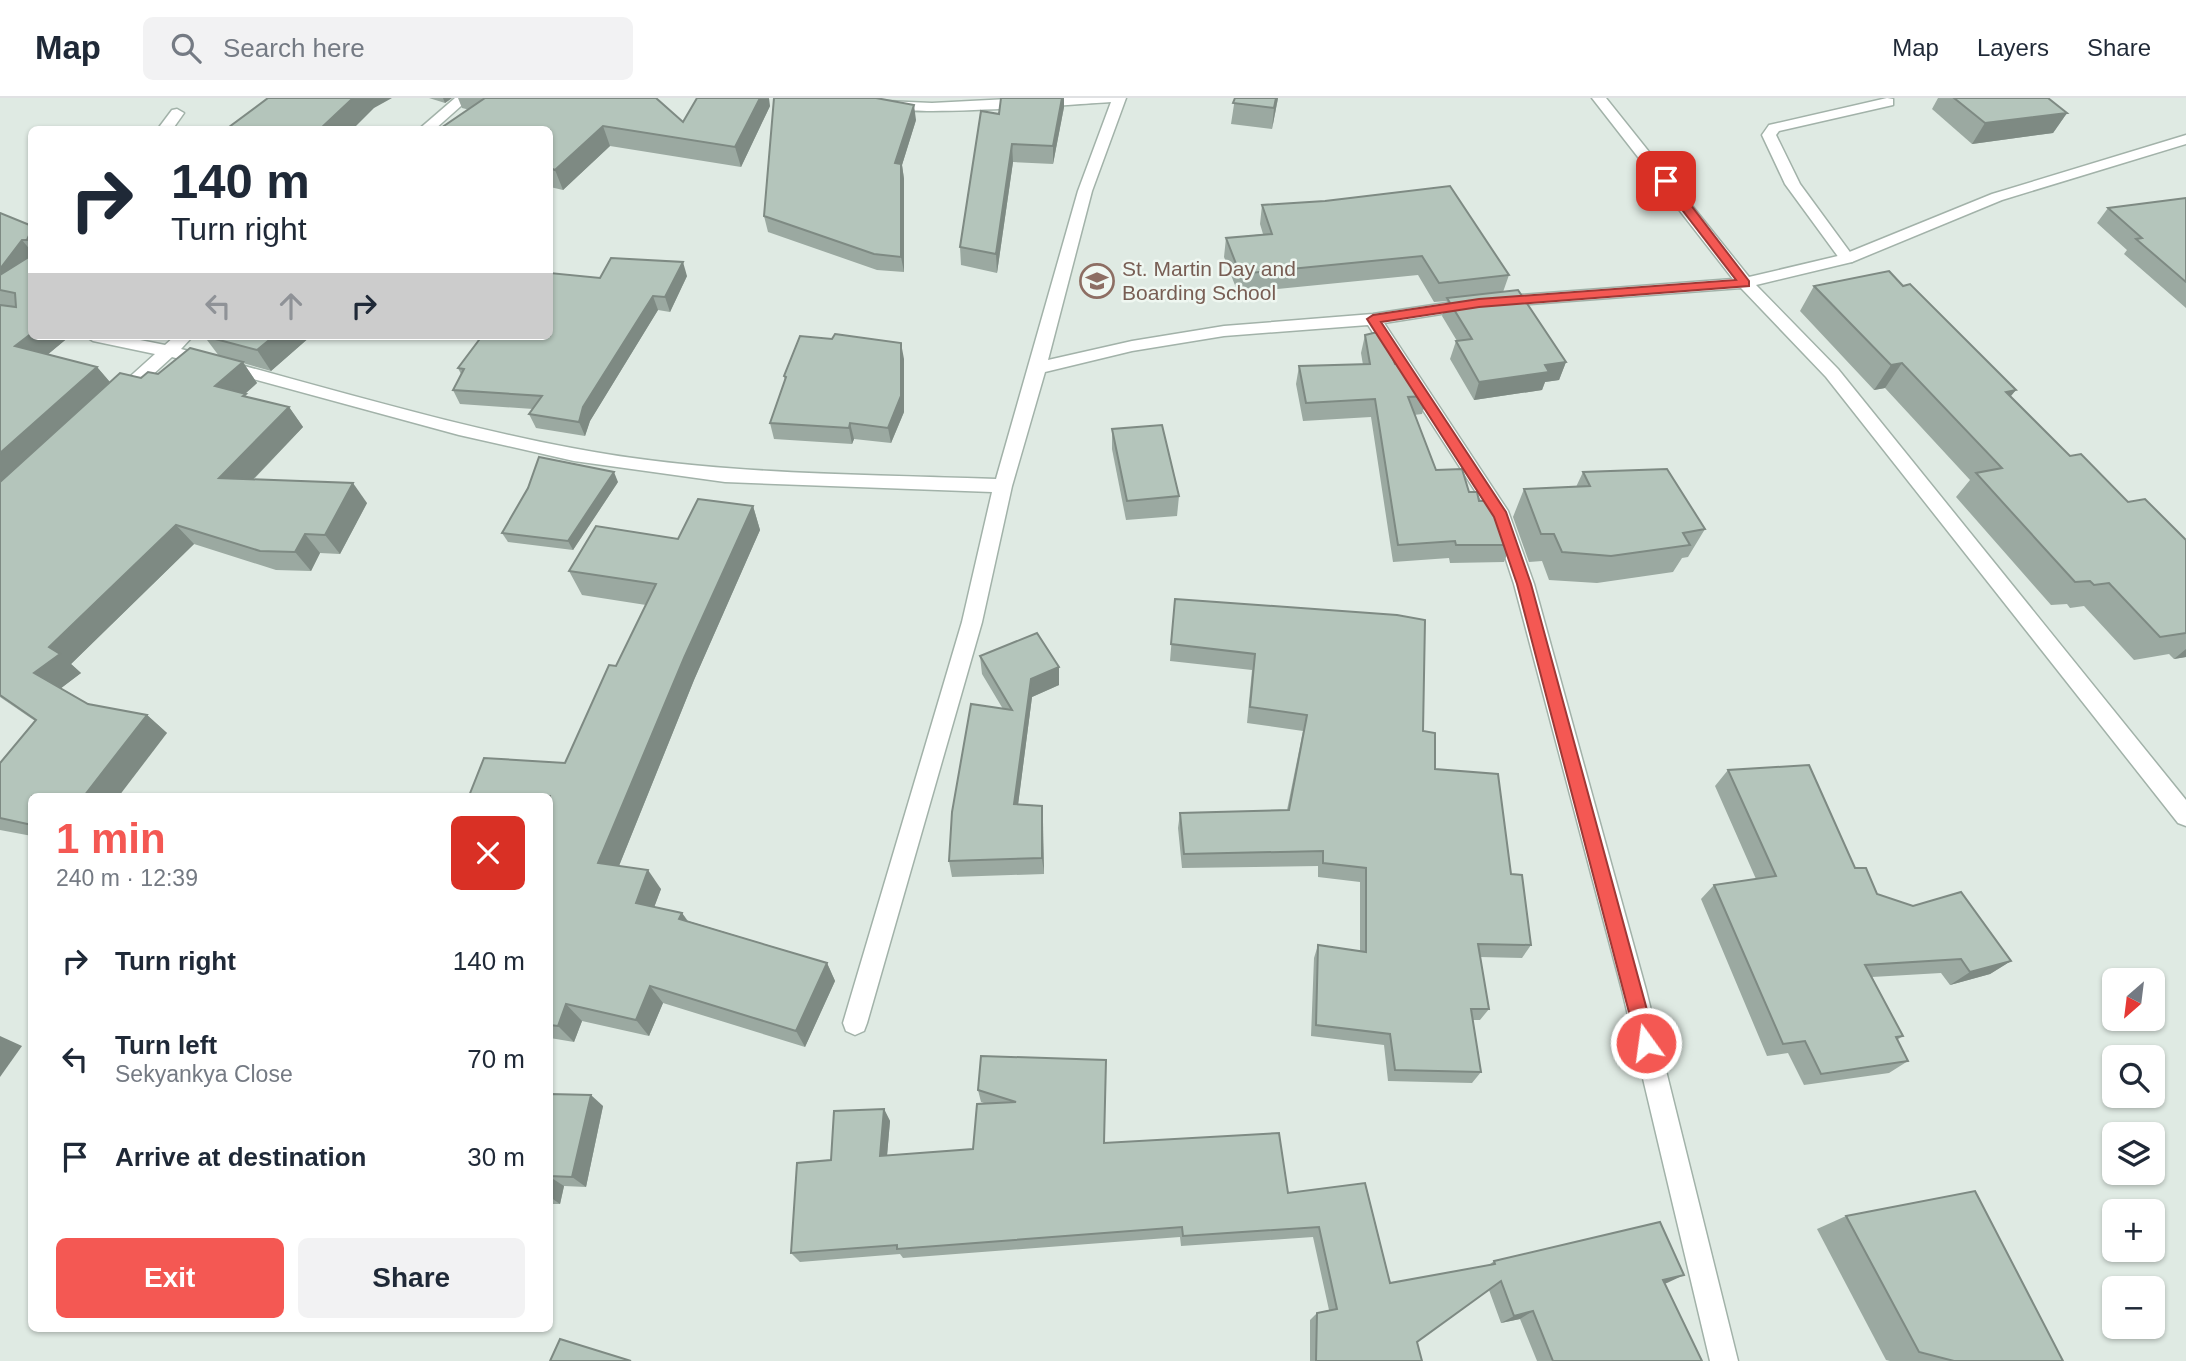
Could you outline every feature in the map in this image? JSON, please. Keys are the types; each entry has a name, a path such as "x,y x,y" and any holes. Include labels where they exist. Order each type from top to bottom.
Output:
{"street":[{"path":"430,126 463,98"},
{"path":"865,104 932,107 1111,98"},
{"path":"855,1023 972,622 1003,486 1038,368 1085,191 1119,98"},
{"path":"1599,98 1745,283 1832,373 2186,816"},
{"path":"1847,259 1798,191 1773,148 1769,135 1773,128 1888,102"},
{"path":"167,126 177,113"},
{"path":"1038,368 1132,346 1224,331 1373,319 1479,303 1745,283 1847,259 1997,197 2186,139"},
{"path":"1373,319 1501,516 1524,584 1634,990 1724,1361"},
{"path":"113,340 168,351 446,425 574,454 724,476 1003,486"},
{"path":"108,406 180,340"}],"building":[{"path":"268,98 353,98 323,126 230,126"},
{"path":"485,98 656,98 683,122 697,98 760,98 735,147 603,126 555,170 553,126 444,126"},
{"path":"774,98 876,98 914,105 895,163 901,164 901,257 874,254 764,216"},
{"path":"1001,98 1062,98 1053,146 1012,144 996,254 960,247 981,111 999,114"},
{"path":"1235,98 1276,98 1274,108 1233,103"},
{"path":"1954,98 2048,98 2067,113 1985,123"},
{"path":"1450,186 1509,275 1439,283 1422,256 1240,274 1226,238 1272,234 1262,205 1325,201"},
{"path":"2186,198 2186,282 2136,239 2142,238 2108,208"},
{"path":"0,213 28,224 28,238 22,240 0,269"},
{"path":"28,258 28,336 15,346 97,367 0,453 0,305 16,307 15,293 0,290 0,275"},
{"path":"611,258 683,262 665,297 653,296 583,407 579,422 529,414 542,396 453,390 464,369 458,368 479,340 553,340 553,273 600,278"},
{"path":"1889,271 1903,286 1910,284 2016,390 2006,392 2070,456 2081,454 2128,502 2145,499 2186,540 2186,633 2160,637 2109,583 2094,585 2090,581 2075,582 1976,473 2002,468 1902,363 1891,365 1814,286"},
{"path":"1518,290 1566,362 1545,365 1549,372 1479,382 1456,341 1472,339 1447,298"},
{"path":"1382,331 1395,364 1406,363 1428,396 1408,397 1436,470 1462,469 1469,492 1477,492 1479,501 1496,501 1511,545 1456,545 1455,541 1398,545 1375,399 1306,403 1299,366 1370,364 1365,335"},
{"path":"835,334 901,343 901,396 888,428 850,423 849,428 770,423 800,336 832,339"},
{"path":"219,340 269,340 257,350"},
{"path":"190,348 243,362 215,386 289,407 219,478 353,483 325,535 305,534 295,552 260,551 176,525 49,647 60,654 34,673 88,704 147,715 86,793 28,793 28,824 0,818 0,763 36,720 0,695 0,482 120,373 141,378 148,372 158,374"},
{"path":"1162,425 1179,496 1127,501 1112,429"},
{"path":"539,457 614,472 568,541 502,533 528,488"},
{"path":"1667,469 1705,529 1683,533 1690,545 1611,556 1562,552 1554,534 1541,534 1524,489 1590,486 1583,472"},
{"path":"698,499 753,506 684,658 598,863 648,870 636,903 682,913 679,919 827,963 796,1031 650,986 636,1020 566,1004 558,1026 553,1025 553,793 470,793 484,758 565,763 609,665 616,666 656,584 569,571 596,526 678,539"},
{"path":"1175,599 1397,615 1425,620 1423,731 1435,733 1435,769 1498,774 1511,874 1522,875 1531,945 1478,944 1489,1009 1471,1009 1481,1072 1395,1070 1390,1034 1316,1025 1318,945 1366,952 1366,868 1323,863 1323,851 1184,854 1180,813 1289,810 1307,715 1250,707 1255,654 1171,644"},
{"path":"1037,633 1059,667 1031,679 1014,804 1042,806 1042,858 949,861 952,812 971,704 1012,710 980,656"},
{"path":"1809,765 1855,868 1866,868 1877,894 1913,906 1961,892 2011,961 1970,972 1961,959 1865,965 1903,1036 1896,1037 1908,1061 1821,1074 1805,1041 1783,1044 1714,885 1776,876 1728,770"},
{"path":"981,1056 1106,1060 1104,1143 1279,1133 1288,1193 1365,1183 1390,1283 1495,1264 1494,1261 1660,1222 1684,1275 1663,1280 1702,1361 1553,1361 1533,1311 1514,1316 1501,1281 1417,1342 1422,1361 1316,1361 1317,1313 1337,1309 1319,1227 1183,1236 1182,1227 897,1249 897,1245 791,1253 797,1163 831,1160 834,1111 884,1109 880,1156 973,1149 977,1104 1016,1102 978,1090"},
{"path":"553,1094 591,1095 572,1177 553,1176"},
{"path":"1975,1191 2063,1361 1954,1361 1919,1352 1846,1216"},
{"path":"560,1339 631,1361 550,1361"}],"place":[{"name":"St. Martin Day and Boarding School","path":"1097,281"}],"route":[{"path":"1646,1043 1524,584 1501,516 1373,319 1479,303 1745,283 1666,181"}]}
